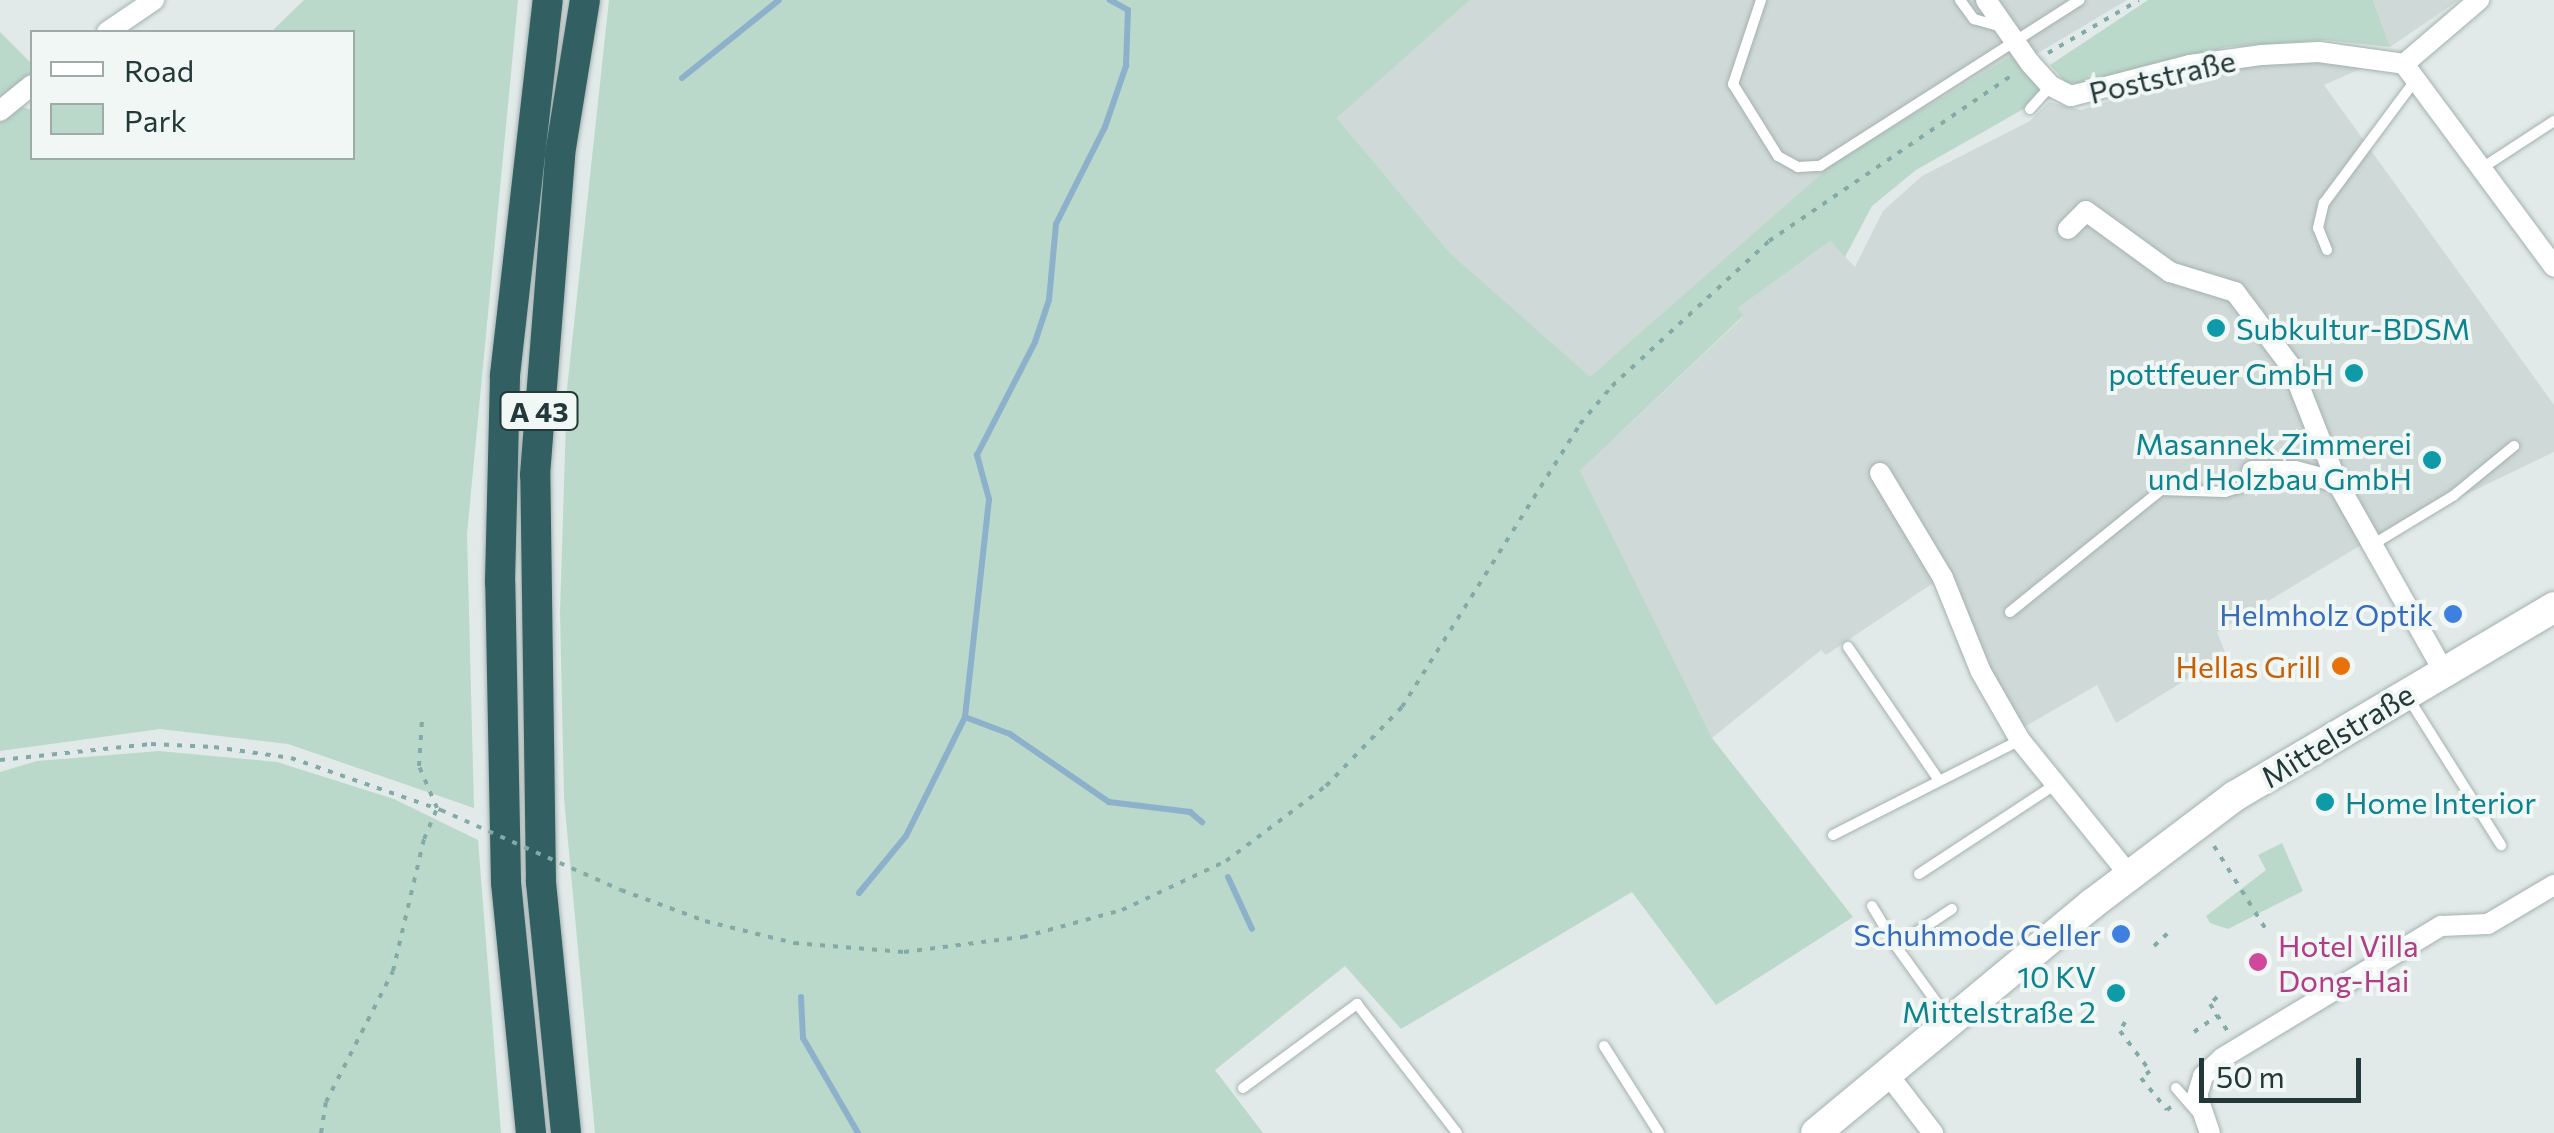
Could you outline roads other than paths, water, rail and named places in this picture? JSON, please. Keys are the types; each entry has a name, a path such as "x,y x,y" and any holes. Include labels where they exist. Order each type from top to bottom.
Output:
{"highway":[{"name":"A 43","path":"531,1133 506,882 500,582 505,376 548,0"},
{"name":"A 43","path":"566,1133 540,882 535,475 560,154 585,0"}],"main road":[{"name":"Mittelstraße","path":"1816,1133 2190,829 2406,694 2554,608"}],"street":[{"path":"110,30 154,0"},
{"name":"Poststraße","path":"1986,0 2030,63 2051,86 2071,96 2190,65 2262,55 2319,52 2410,71"},
{"path":"2478,0 2410,71 2554,266"},
{"path":"0,111 30,87"},
{"path":"2068,229 2086,212 2170,272 2235,292 2292,368 2337,482 2444,672"},
{"path":"2252,471 2296,470 2337,482"},
{"path":"1880,472 1943,578 1982,672 2020,740 2130,876"},
{"path":"2210,1133 2186,1099 2222,1058 2441,926 2488,924 2554,885"},
{"path":"1887,1074 1933,1133"}],"lane":[{"path":"1762,0 1737,57 1733,84 1778,156 1798,167 1820,166 2009,34 2080,0"},
{"path":"1960,0 1974,19 2009,34"},
{"path":"2327,250 2318,228 2324,203 2410,71"},
{"path":"2030,109 2051,86"},
{"path":"2482,168 2554,121"},
{"path":"2371,545 2452,496 2514,446"},
{"path":"2010,612 2161,490 2225,492 2241,487 2252,471"},
{"path":"1848,648 1938,779"},
{"path":"2406,694 2501,845"},
{"path":"1833,835 2020,740"},
{"path":"1918,874 2056,784"},
{"path":"1872,906 1950,1021"},
{"path":"1896,946 1952,909"},
{"path":"1244,1088 1357,1004 1456,1133"},
{"path":"1604,1046 1659,1133"}],"waterway":[{"path":"682,78 779,0"},
{"path":"859,893 906,836 965,717 989,499 977,455 1035,342 1049,300 1056,224 1105,127 1126,66 1128,10 1110,0"},
{"path":"965,717 1010,734 1109,802 1190,812 1202,822"},
{"path":"1228,877 1252,929"},
{"path":"801,997 803,1038 858,1133"}],"place":[{"name":"Subkultur-BDSM","path":"2216,328"},
{"name":"pottfeuer GmbH","path":"2354,373"},
{"name":"Masannek Zimmerei und Holzbau GmbH","path":"2432,460"},
{"name":"Helmholz Optik","path":"2453,614"},
{"name":"Hellas Grill","path":"2341,666"},
{"name":"Home Interior","path":"2325,802"},
{"name":"Schuhmode Geller","path":"2121,934"},
{"name":"Hotel Villa Dong-Hai","path":"2258,962"},
{"name":"10 KV Mittelstraße 2","path":"2116,993"}]}
